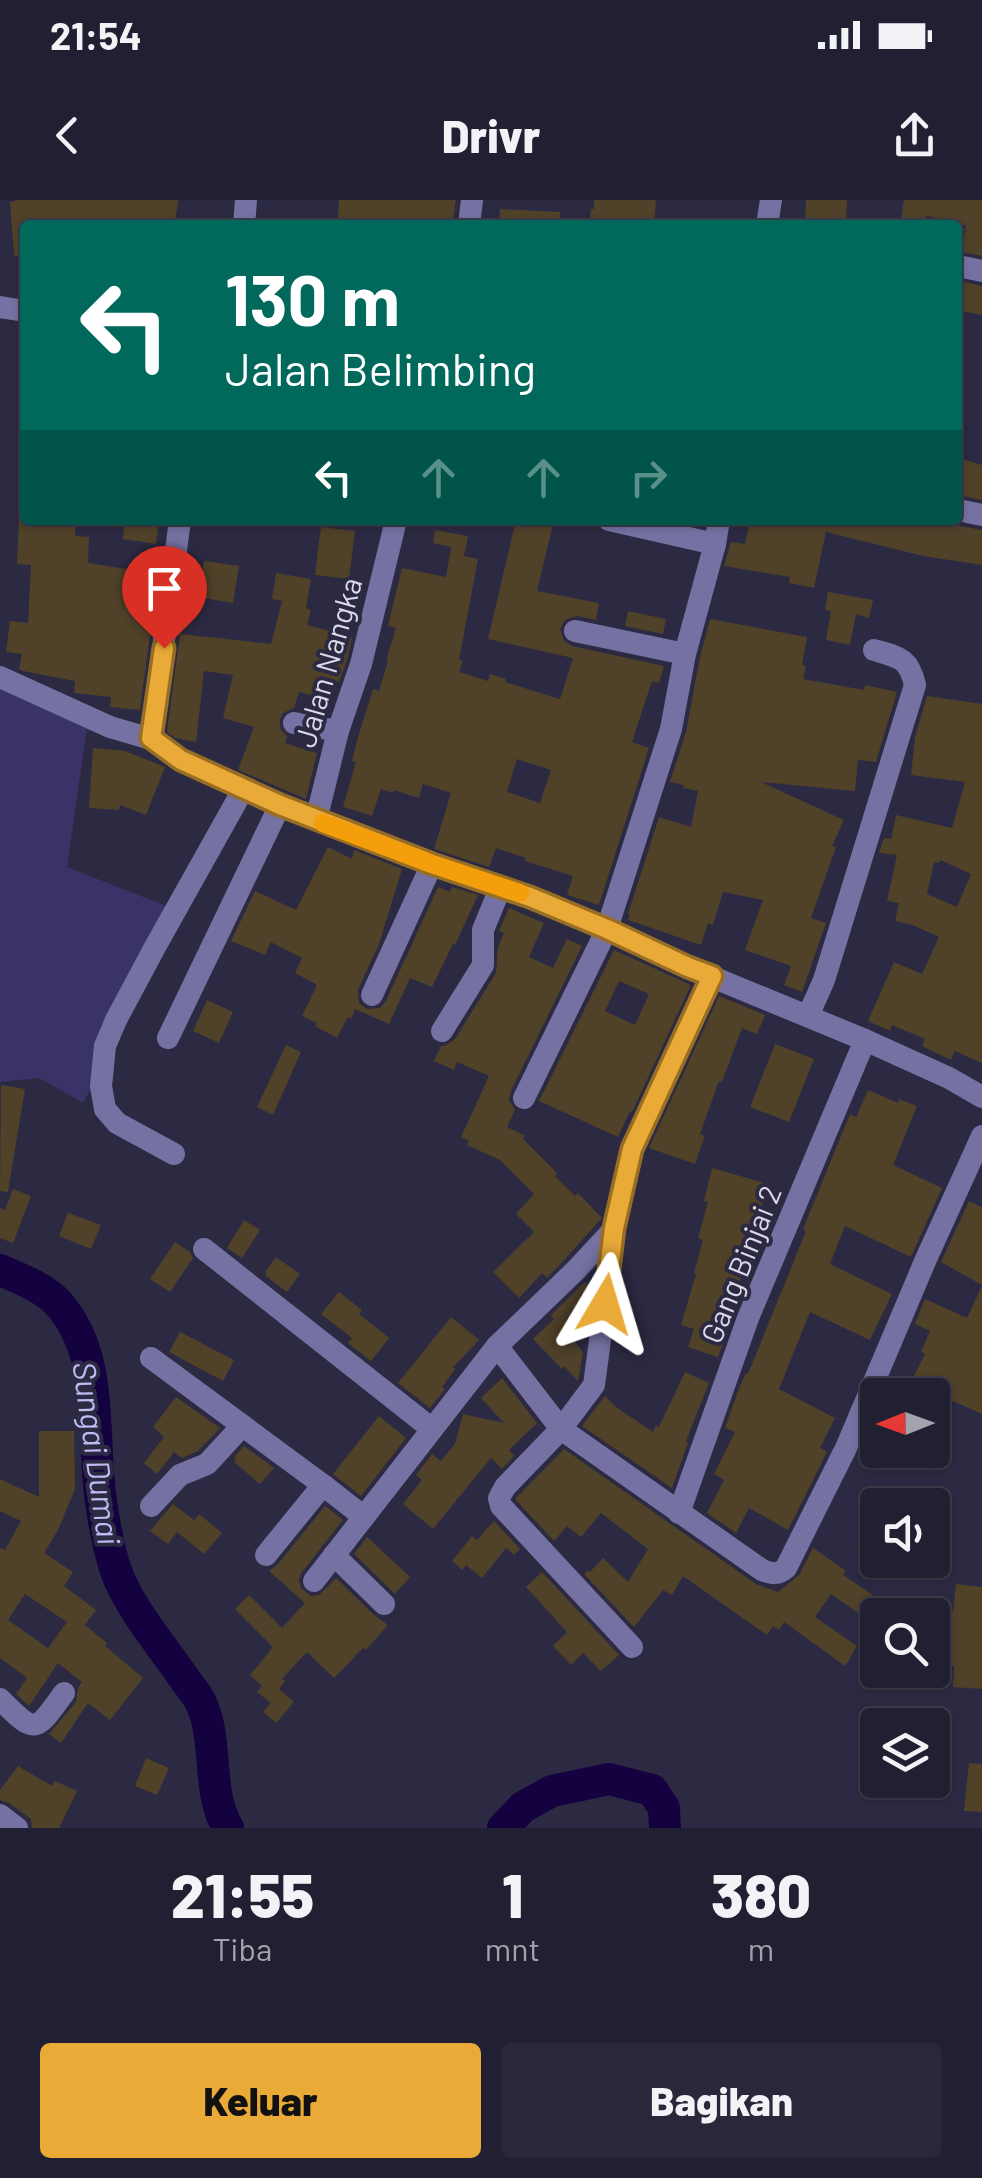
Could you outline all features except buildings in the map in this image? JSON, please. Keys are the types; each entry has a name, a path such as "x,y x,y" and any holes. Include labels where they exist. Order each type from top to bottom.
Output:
{"street":[{"path":"151,738 179,525"},
{"name":"Jalan Nangka","path":"316,820 338,731 361,664 395,525"},
{"path":"630,525 715,544"},
{"path":"524,1098 607,929 671,729 684,654 718,525"},
{"path":"574,631 684,654"},
{"path":"808,1016 824,980 915,685 907,663 874,650"},
{"path":"0,677 110,728 151,738 181,760 280,805 607,929 688,967 866,1040 982,1096"},
{"path":"294,723 338,731"},
{"path":"174,1154 117,1123 105,1109 101,1086 106,1046 155,947 244,788"},
{"path":"168,1038 280,805"},
{"path":"372,995 432,864"},
{"path":"442,1032 484,966 483,930 501,886"},
{"path":"632,1647 500,1504 501,1492 561,1429 596,1380 614,1228 635,1140 712,976"},
{"name":"Gang Binjai 2","path":"679,1513 748,1318 866,1040"},
{"path":"497,1346 561,1429 762,1570 780,1573 846,1448 982,1136"},
{"path":"314,1581 497,1346 614,1228"},
{"path":"204,1248 432,1429"},
{"path":"151,1358 364,1517"},
{"path":"150,1506 180,1475 206,1464 242,1426"},
{"path":"266,1556 324,1484"},
{"path":"334,1554 384,1604"},
{"path":"0,1699 24,1724 34,1726 42,1723 64,1693"},
{"path":"0,1815 16,1828"}],"shaded area":[{"path":"0,687 88,721 67,867 184,913 83,1103 39,1078 0,1082"}],"waterway":[{"name":"Sungai Dumai","path":"0,1270 53,1298 83,1347 93,1395 101,1503 115,1568 136,1611 201,1703 210,1734 217,1798 228,1828"},
{"name":"Sungai Dumai","path":"503,1828 523,1807 552,1791 609,1779 652,1790 664,1808 665,1828"}],"slow traffic":[{"path":"323,823 520,893"}],"route":[{"path":"164,648 151,738 181,760 316,820 530,897 712,976 632,1149 614,1228 605,1304"}]}
